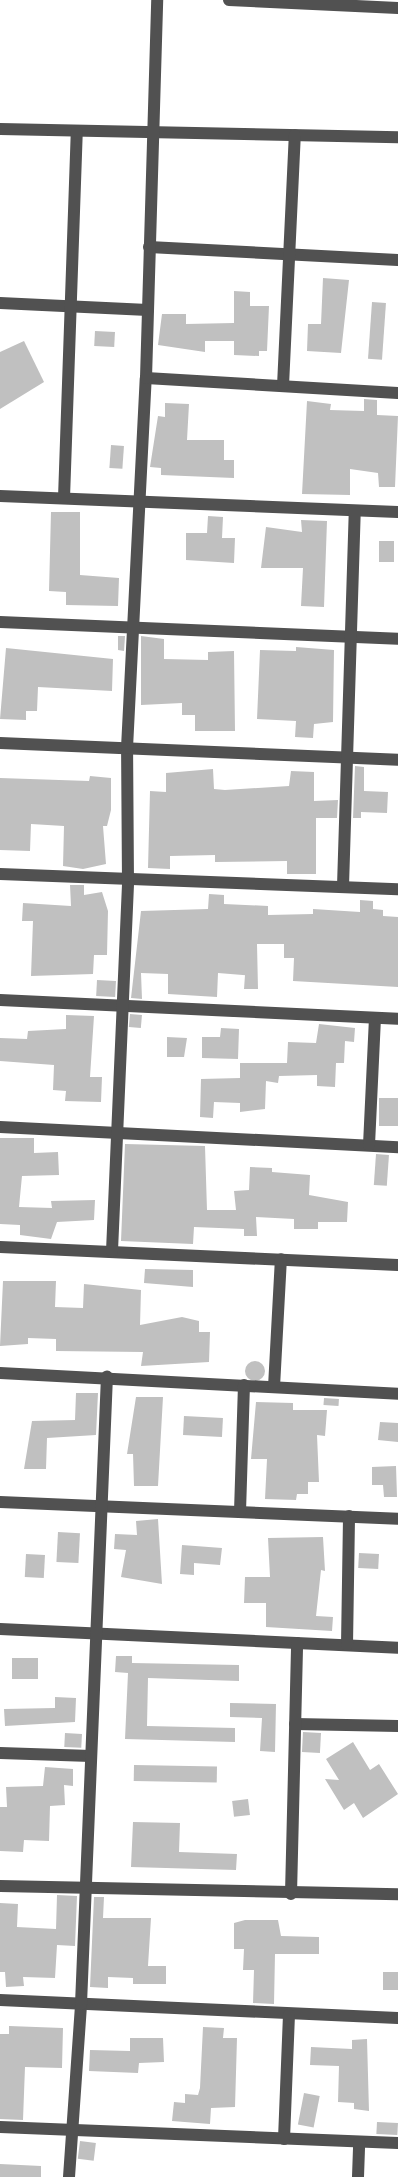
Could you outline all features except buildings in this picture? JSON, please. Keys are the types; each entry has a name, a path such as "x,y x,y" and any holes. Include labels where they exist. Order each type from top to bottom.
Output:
{"street":[{"path":"112,1251 128,882 127,748 134,627 138,501 146,378 151,131 158,0"},
{"path":"229,0 373,3 398,8"},
{"path":"0,129 398,137"},
{"path":"64,498 69,304 77,131"},
{"path":"283,386 295,135"},
{"path":"149,247 398,260"},
{"path":"0,303 69,304 148,310"},
{"path":"146,378 398,393"},
{"path":"0,496 398,512"},
{"path":"343,886 344,757 351,637 355,511"},
{"path":"0,622 398,639"},
{"path":"0,743 398,760"},
{"path":"0,874 128,882 343,886 398,889"},
{"path":"0,1000 398,1019"},
{"path":"368,1145 375,1018"},
{"path":"0,1127 398,1147"},
{"path":"0,1247 398,1265"},
{"path":"274,1387 281,1260"},
{"path":"0,1373 398,1394 398,1384"},
{"path":"69,2177 81,2004 107,1378"},
{"path":"240,1512 244,1385"},
{"path":"0,1502 398,1518"},
{"path":"348,1645 349,1516"},
{"path":"0,1629 398,1648"},
{"path":"291,1894 297,1643"},
{"path":"295,1724 398,1726"},
{"path":"0,1753 91,1756"},
{"path":"0,1886 291,1894 398,1894"},
{"path":"0,2000 289,2015 398,2018"},
{"path":"284,2139 289,2015"},
{"path":"0,2127 398,2143"},
{"path":"358,2177 359,2142"}]}
